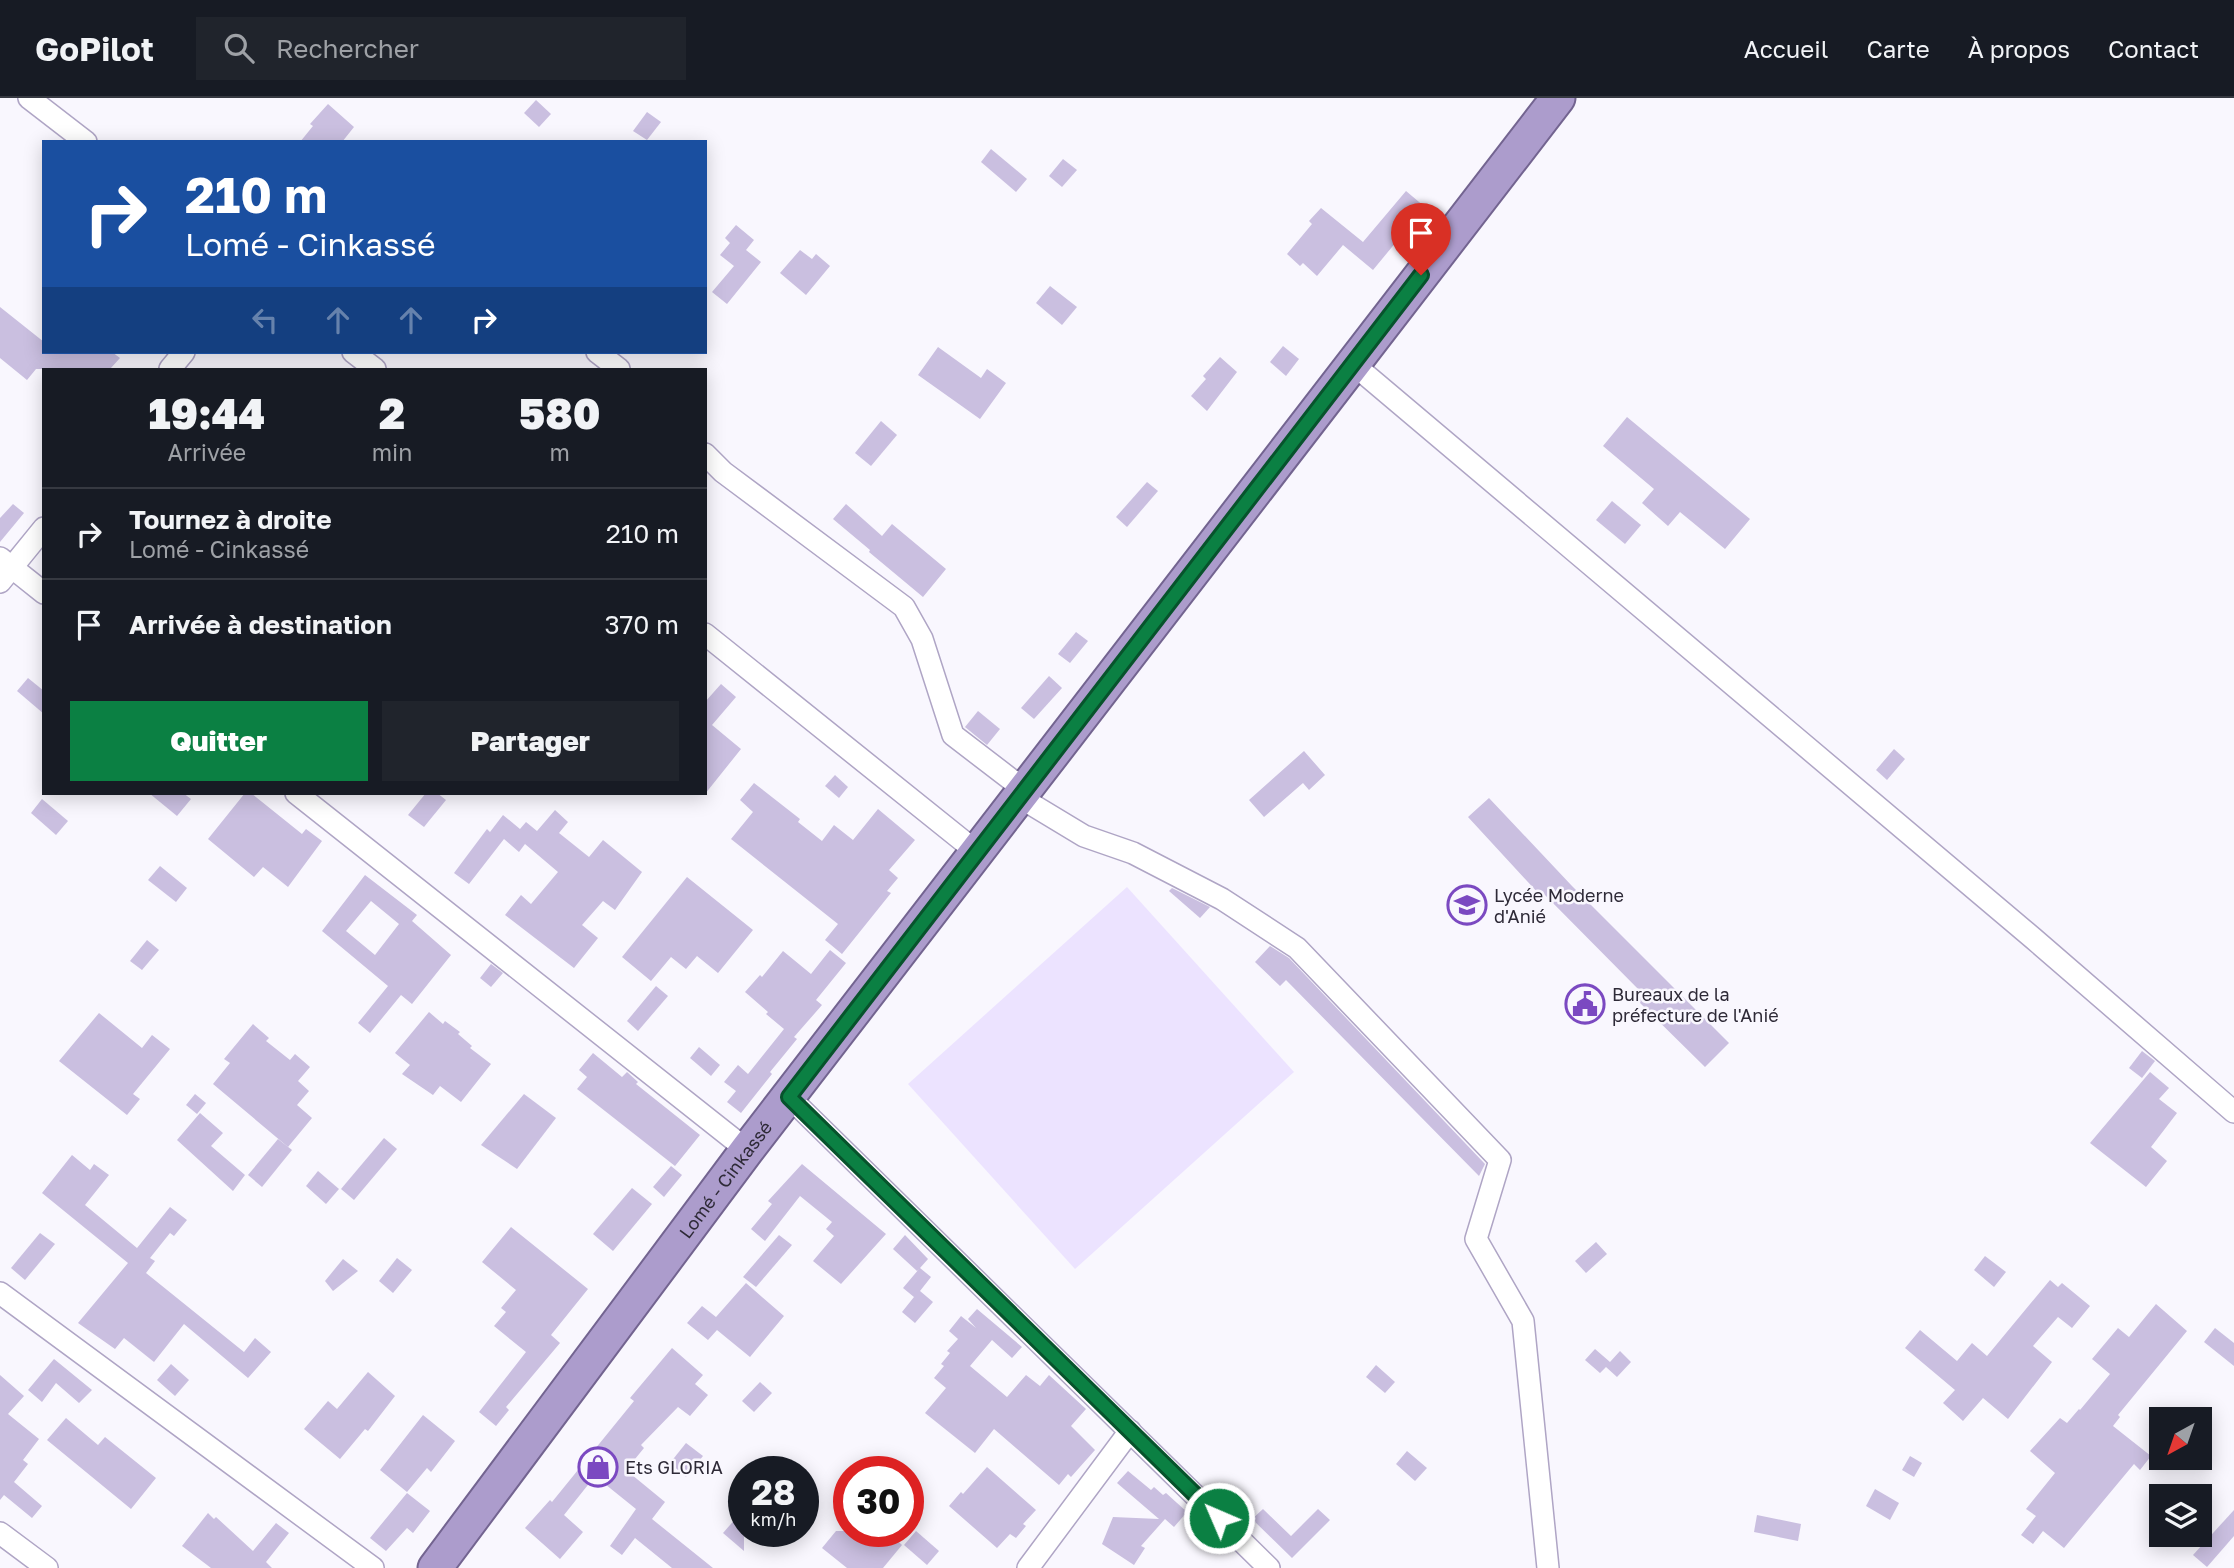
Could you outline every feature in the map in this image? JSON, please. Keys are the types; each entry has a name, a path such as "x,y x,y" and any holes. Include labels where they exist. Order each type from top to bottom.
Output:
{"highway":[{"name":"Lomé - Cinkassé","path":"435,1568 747,1150 1558,98"}],"street":[{"path":"30,98 83,140"},
{"path":"171,368 182,354"},
{"path":"356,354 374,368"},
{"path":"600,354 618,368"},
{"path":"1353,364 2034,939 2234,1112"},
{"path":"707,456 723,472 904,607 922,639 953,735 1023,794 1084,836 1133,853 1222,898 1297,948 1500,1160 1476,1239 1523,1321 1548,1568"},
{"path":"42,529 4,569 42,592"},
{"path":"707,636 978,853"},
{"path":"299,795 747,1150"},
{"path":"789,1097 1269,1568"},
{"path":"0,1293 373,1568"},
{"path":"1028,1568 1130,1432"},
{"path":"0,1533 47,1568"}],"shaded area":[{"path":"1127,887 1294,1072 1075,1269 908,1084"}],"building":[{"path":"536,100 551,114 539,127 524,113"},
{"path":"328,104 354,127 344,140 302,140 313,126 310,124"},
{"path":"647,112 661,122 647,140 633,131"},
{"path":"991,149 1027,179 1016,192 981,162"},
{"path":"1063,159 1077,170 1062,187 1049,176"},
{"path":"1406,191 1425,207 1373,270 1343,245 1317,276 1303,263 1300,266 1287,254 1312,224 1309,221 1321,208 1363,242"},
{"path":"736,225 754,240 746,250 761,262 727,304 712,292 734,266 720,255 730,243 725,238"},
{"path":"800,250 812,259 816,254 830,266 806,295 780,273"},
{"path":"1050,286 1077,307 1062,325 1036,303"},
{"path":"0,307 42,340 42,354 115,354 120,358 111,368 36,369 27,380 0,358"},
{"path":"1283,346 1299,359 1286,376 1270,362"},
{"path":"938,347 981,378 987,369 1006,383 980,419 918,375"},
{"path":"1220,357 1237,372 1207,411 1191,396 1206,379 1203,376"},
{"path":"1627,417 1750,519 1725,549 1680,512 1668,526 1642,503 1654,489 1603,446"},
{"path":"881,421 897,435 871,466 855,453"},
{"path":"1147,482 1158,491 1127,527 1116,517"},
{"path":"1612,501 1641,525 1625,544 1596,520"},
{"path":"13,504 24,513 0,542 0,518"},
{"path":"846,504 882,536 892,524 946,569 923,597 833,519"},
{"path":"1076,632 1088,641 1070,663 1058,654"},
{"path":"1049,676 1062,688 1034,719 1021,708"},
{"path":"28,678 42,689 42,712 17,691"},
{"path":"721,684 736,697 712,725 741,749 707,792 707,700"},
{"path":"978,711 1000,729 987,745 965,727"},
{"path":"1894,749 1905,759 1887,780 1876,770"},
{"path":"1304,751 1325,775 1309,790 1303,783 1264,817 1249,800"},
{"path":"835,775 848,787 839,798 825,786"},
{"path":"754,783 800,819 798,822 822,841 834,825 853,840 878,809 915,840 889,870 898,878 887,891 891,893 842,954 825,940 838,924 731,839 753,812 740,800"},
{"path":"151,795 186,795 191,799 177,816"},
{"path":"243,795 253,795 302,834 306,829 322,841 288,887 263,867 254,877 208,839"},
{"path":"424,795 440,795 446,800 424,827 408,815"},
{"path":"1489,798 1572,886 1729,1043 1705,1067 1637,1000 1643,994 1542,892 1539,894 1468,817"},
{"path":"42,799 68,821 56,835 31,813"},
{"path":"555,810 568,822 559,833 589,857 603,840 642,872 615,910 603,901 582,925 598,938 574,968 505,915 521,895 531,904 558,872 525,844 519,852 504,839 469,884 454,873 487,829 490,832 503,815 520,829 526,822 537,831"},
{"path":"160,866 187,888 176,902 148,880"},
{"path":"365,875 417,915 412,921 451,955 412,1004 401,995 370,1033 358,1023 388,986 322,931","holes":["371,901 399,924 375,955 346,931"]},
{"path":"687,877 753,930 718,973 697,956 686,969 671,957 651,981 622,957"},
{"path":"1172,888 1210,907 1200,918 1169,891"},
{"path":"147,940 159,950 142,970 130,961"},
{"path":"1270,946 1289,958 1485,1164 1479,1176 1286,980 1280,986 1255,962"},
{"path":"830,950 846,963 816,1000 822,1005 794,1037 797,1039 741,1113 727,1102 736,1091 724,1082 738,1065 748,1074 784,1029 745,992 760,975 762,977 783,951 811,974"},
{"path":"491,964 503,973 491,987 480,978"},
{"path":"656,986 668,996 638,1031 627,1021"},
{"path":"429,1012 443,1024 445,1021 460,1032 458,1034 472,1046 470,1048 491,1064 461,1102 440,1086 433,1095 402,1074 410,1065 395,1053"},
{"path":"99,1013 142,1048 152,1035 170,1049 133,1094 140,1099 127,1115 59,1061"},
{"path":"253,1024 269,1038 266,1041 290,1060 295,1054 310,1067 298,1081 309,1091 297,1105 312,1118 288,1147 213,1084 230,1063 224,1059"},
{"path":"699,1047 720,1065 711,1076 690,1058"},
{"path":"2142,1051 2155,1061 2142,1078 2129,1068"},
{"path":"593,1053 622,1077 627,1072 638,1082 636,1084 700,1135 675,1166 577,1089 587,1077 579,1070"},
{"path":"2150,1072 2169,1088 2159,1099 2177,1113 2151,1147 2167,1161 2146,1187 2090,1143"},
{"path":"195,1094 206,1103 197,1114 186,1105"},
{"path":"524,1094 556,1118 517,1169 481,1145"},
{"path":"200,1113 223,1133 211,1146 245,1175 233,1191 177,1140"},
{"path":"384,1138 397,1149 354,1200 341,1189"},
{"path":"278,1139 292,1150 262,1187 248,1175"},
{"path":"72,1155 90,1170 94,1164 109,1175 85,1205 137,1248 170,1207 187,1220 174,1236 170,1233 150,1258 155,1261 146,1273 244,1352 255,1338 271,1352 248,1378 184,1324 154,1362 124,1338 115,1349 78,1323 128,1263 42,1193"},
{"path":"802,1164 886,1234 841,1284 813,1261 834,1236 826,1229 832,1222 800,1196 765,1241 751,1229 772,1204 768,1201"},
{"path":"671,1166 682,1175 664,1197 653,1187"},
{"path":"318,1171 339,1189 326,1204 306,1186"},
{"path":"632,1188 652,1204 613,1251 593,1234"},
{"path":"511,1227 588,1289 551,1335 560,1343 506,1407 509,1410 496,1426 479,1412 526,1352 494,1326 506,1312 501,1308 516,1290 482,1262"},
{"path":"40,1233 55,1244 25,1280 11,1268"},
{"path":"779,1235 792,1245 756,1287 743,1277"},
{"path":"905,1235 928,1259 920,1268 931,1277 920,1291 933,1302 915,1323 902,1312 914,1297 903,1288 919,1269 917,1271 893,1249"},
{"path":"1596,1242 1607,1254 1586,1273 1575,1261"},
{"path":"1985,1256 2006,1272 1994,1287 1974,1270"},
{"path":"397,1258 412,1270 393,1293 379,1281"},
{"path":"343,1259 358,1271 333,1291 325,1281"},
{"path":"2050,1280 2058,1287 2062,1283 2090,1306 2072,1328 2058,1317 2033,1346 2052,1362 2008,1419 1983,1398 1963,1421 1943,1403 1955,1390 1905,1348 1920,1330 1957,1361 1972,1343 1987,1356"},
{"path":"746,1283 784,1316 750,1357 717,1330 708,1340 687,1323 702,1306 716,1317"},
{"path":"2156,1304 2187,1331 2118,1415 2120,1417 2113,1426 2149,1454 2149,1459 2140,1470 2134,1464 2064,1548 2043,1531 2033,1544 2021,1535 2036,1516 2026,1509 2055,1473 2030,1451 2060,1418 2067,1423 2110,1374 2092,1359 2118,1328 2129,1337"},
{"path":"977,1309 1022,1347 1012,1358 992,1340 970,1366 1007,1397 1026,1375 1040,1386 1049,1375 1086,1409 1071,1426 1095,1450 1071,1477 1068,1474 1059,1485 994,1429 975,1453 925,1413 946,1388 934,1378 944,1366 941,1364 950,1353 947,1351 958,1339 949,1331 961,1316 976,1328 968,1319"},
{"path":"2215,1328 2234,1343 2234,1366 2204,1342"},
{"path":"672,1348 703,1375 695,1384 708,1395 690,1416 678,1407 641,1445 644,1448 626,1470 665,1502 652,1519 713,1568 672,1568 635,1538 622,1555 610,1546 636,1509 595,1476 564,1515 583,1532 560,1559 525,1528 550,1500 552,1502 634,1401 630,1398"},
{"path":"1595,1349 1610,1362 1620,1351 1631,1362 1617,1377 1606,1367 1600,1373 1585,1360"},
{"path":"54,1359 92,1390 79,1403 56,1383 42,1402 28,1390"},
{"path":"171,1364 189,1380 175,1396 157,1380"},
{"path":"1376,1365 1395,1382 1385,1393 1366,1377"},
{"path":"368,1372 395,1396 368,1431 365,1429 340,1459 304,1429 328,1401 337,1409"},
{"path":"0,1375 24,1396 8,1414 39,1439 23,1460 28,1464 14,1482 42,1506 32,1518 4,1495 0,1500"},
{"path":"760,1382 772,1393 754,1412 742,1401"},
{"path":"423,1415 455,1441 431,1472 427,1468 407,1492 380,1470"},
{"path":"66,1418 98,1445 105,1437 156,1478 131,1509 47,1440"},
{"path":"686,1443 703,1456 686,1477 670,1463"},
{"path":"1407,1451 1427,1468 1415,1481 1396,1464"},
{"path":"1910,1456 1922,1463 1914,1477 1902,1470"},
{"path":"987,1467 1036,1510 1023,1524 1026,1526 1016,1538 1010,1534 997,1548 949,1506"},
{"path":"1128,1471 1151,1490 1154,1487 1163,1495 1166,1493 1187,1512 1174,1527 1165,1519 1141,1546 1145,1548 1134,1565 1102,1544 1113,1517 1159,1519 1117,1483"},
{"path":"1875,1489 1899,1503 1890,1520 1866,1506"},
{"path":"407,1493 430,1511 413,1533 407,1528 386,1551 370,1538"},
{"path":"1263,1509 1291,1536 1318,1509 1330,1520 1292,1558 1252,1519"},
{"path":"2234,1510 2234,1536 2207,1567 2193,1555 2200,1547 2212,1547 2212,1534"},
{"path":"208,1513 214,1519 216,1517 253,1551 276,1523 289,1533 266,1562 272,1568 211,1568 182,1546"},
{"path":"1757,1515 1801,1524 1798,1541 1754,1532"},
{"path":"833,1535 833,1547 900,1547 883,1568 847,1568 822,1548"},
{"path":"924,1538 939,1551 927,1565 906,1547 924,1547"}],"place":[{"name":"Lycée Moderne d'Anié","path":"1467,905"},
{"name":"Bureaux de la préfecture de l'Anié","path":"1585,1004"},
{"name":"Ets GLORIA","path":"598,1467"}],"route":[{"path":"1219,1518 789,1097 1421,275"}]}
